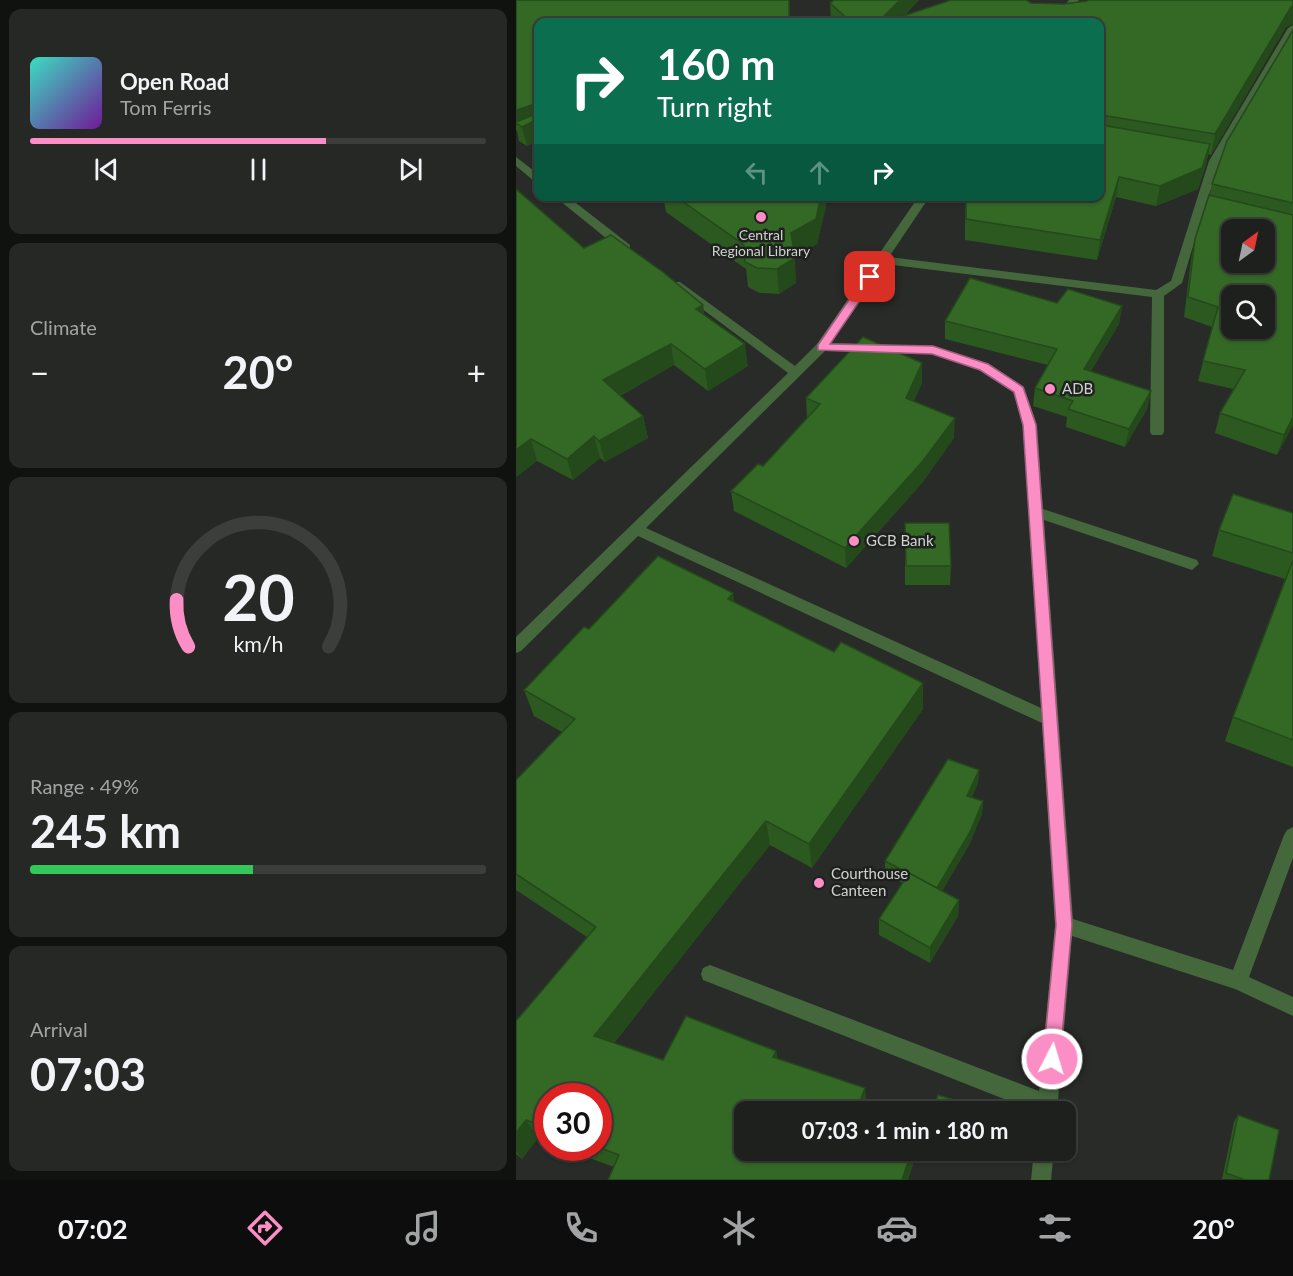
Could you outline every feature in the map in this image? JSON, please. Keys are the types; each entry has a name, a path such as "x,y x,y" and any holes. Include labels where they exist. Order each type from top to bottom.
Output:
{"street":[{"path":"1059,18 1074,0"},
{"path":"882,260 1158,294 1176,283 1199,208 1209,159 1293,28"},
{"path":"516,160 534,175"},
{"path":"566,201 636,255"},
{"path":"516,647 822,347 923,201"},
{"path":"1199,208 1241,218"},
{"path":"664,276 795,372"},
{"path":"1157,432 1158,294"},
{"path":"822,347 933,350 984,367 1019,390 1030,425 1048,718 1064,925 1048,1101"},
{"path":"1035,512 1192,564"},
{"path":"635,530 1048,718"},
{"path":"1238,981 1293,835"},
{"path":"1064,925 1238,981 1293,1007"},
{"path":"710,974 1029,1101"},
{"path":"1041,1180 1043,1161"}],"building":[{"path":"516,0 789,0 789,18 534,18 534,104 516,110"},
{"path":"834,0 900,0 882,18 847,18 830,3"},
{"path":"951,0 1026,0 1031,3 1063,4 1088,0 1293,0 1293,6 1215,134 1104,116 1104,18 897,18"},
{"path":"1293,30 1293,203 1212,184 1227,141"},
{"path":"534,115 534,121 522,127 516,122"},
{"path":"1104,125 1210,144 1202,168 1160,186 1119,177 1100,240 966,219 966,202 1104,201"},
{"path":"516,189 584,248 611,235 663,272 703,305 696,309 745,344 705,369 671,344 603,380 643,416 599,441 594,436 567,459 531,439 516,450"},
{"path":"1209,195 1293,215 1293,417 1284,435 1220,413 1245,370 1203,361 1218,307 1188,297 1195,239"},
{"path":"682,201 820,201 816,219 791,233 795,258 777,269 757,268 745,262 744,245"},
{"path":"970,278 1057,303 1068,289 1122,306 1084,369 1151,391 1129,429 1068,409 1073,401 1035,388 1057,349 945,321"},
{"path":"863,337 922,363 906,398 955,418 922,462 845,548 731,491 758,464 763,466 820,404 806,398"},
{"path":"1233,494 1293,513 1293,553 1219,530"},
{"path":"905,523 949,523 951,566 906,566"},
{"path":"658,556 733,593 728,599 834,652 841,642 923,683 809,844 766,821 594,1036 663,1060 686,1016 776,1051 773,1057 865,1088 860,1101 734,1101 734,1161 908,1161 902,1180 608,1180 619,1155 612,1152 612,1083 534,1083 534,1123 526,1120 516,1133 516,1021 596,927 516,874 516,780 575,719 524,690 584,627 589,629"},
{"path":"1293,560 1293,740 1233,717"},
{"path":"948,759 979,770 967,796 983,801 970,832 937,888 885,861"},
{"path":"909,873 959,900 930,948 879,919"},
{"path":"938,1095 958,1101 936,1101"},
{"path":"1238,1115 1279,1130 1269,1180 1245,1180 1226,1173"}],"place":[{"name":"Central Regional Library","path":"761,217"},
{"name":"ADB","path":"1050,389"},
{"name":"GCB Bank","path":"854,541"},
{"name":"Courthouse Canteen","path":"819,883"}],"route":[{"path":"870,277 822,347 933,350 984,367 1019,390 1030,425 1048,718 1064,925 1052,1059"}]}
